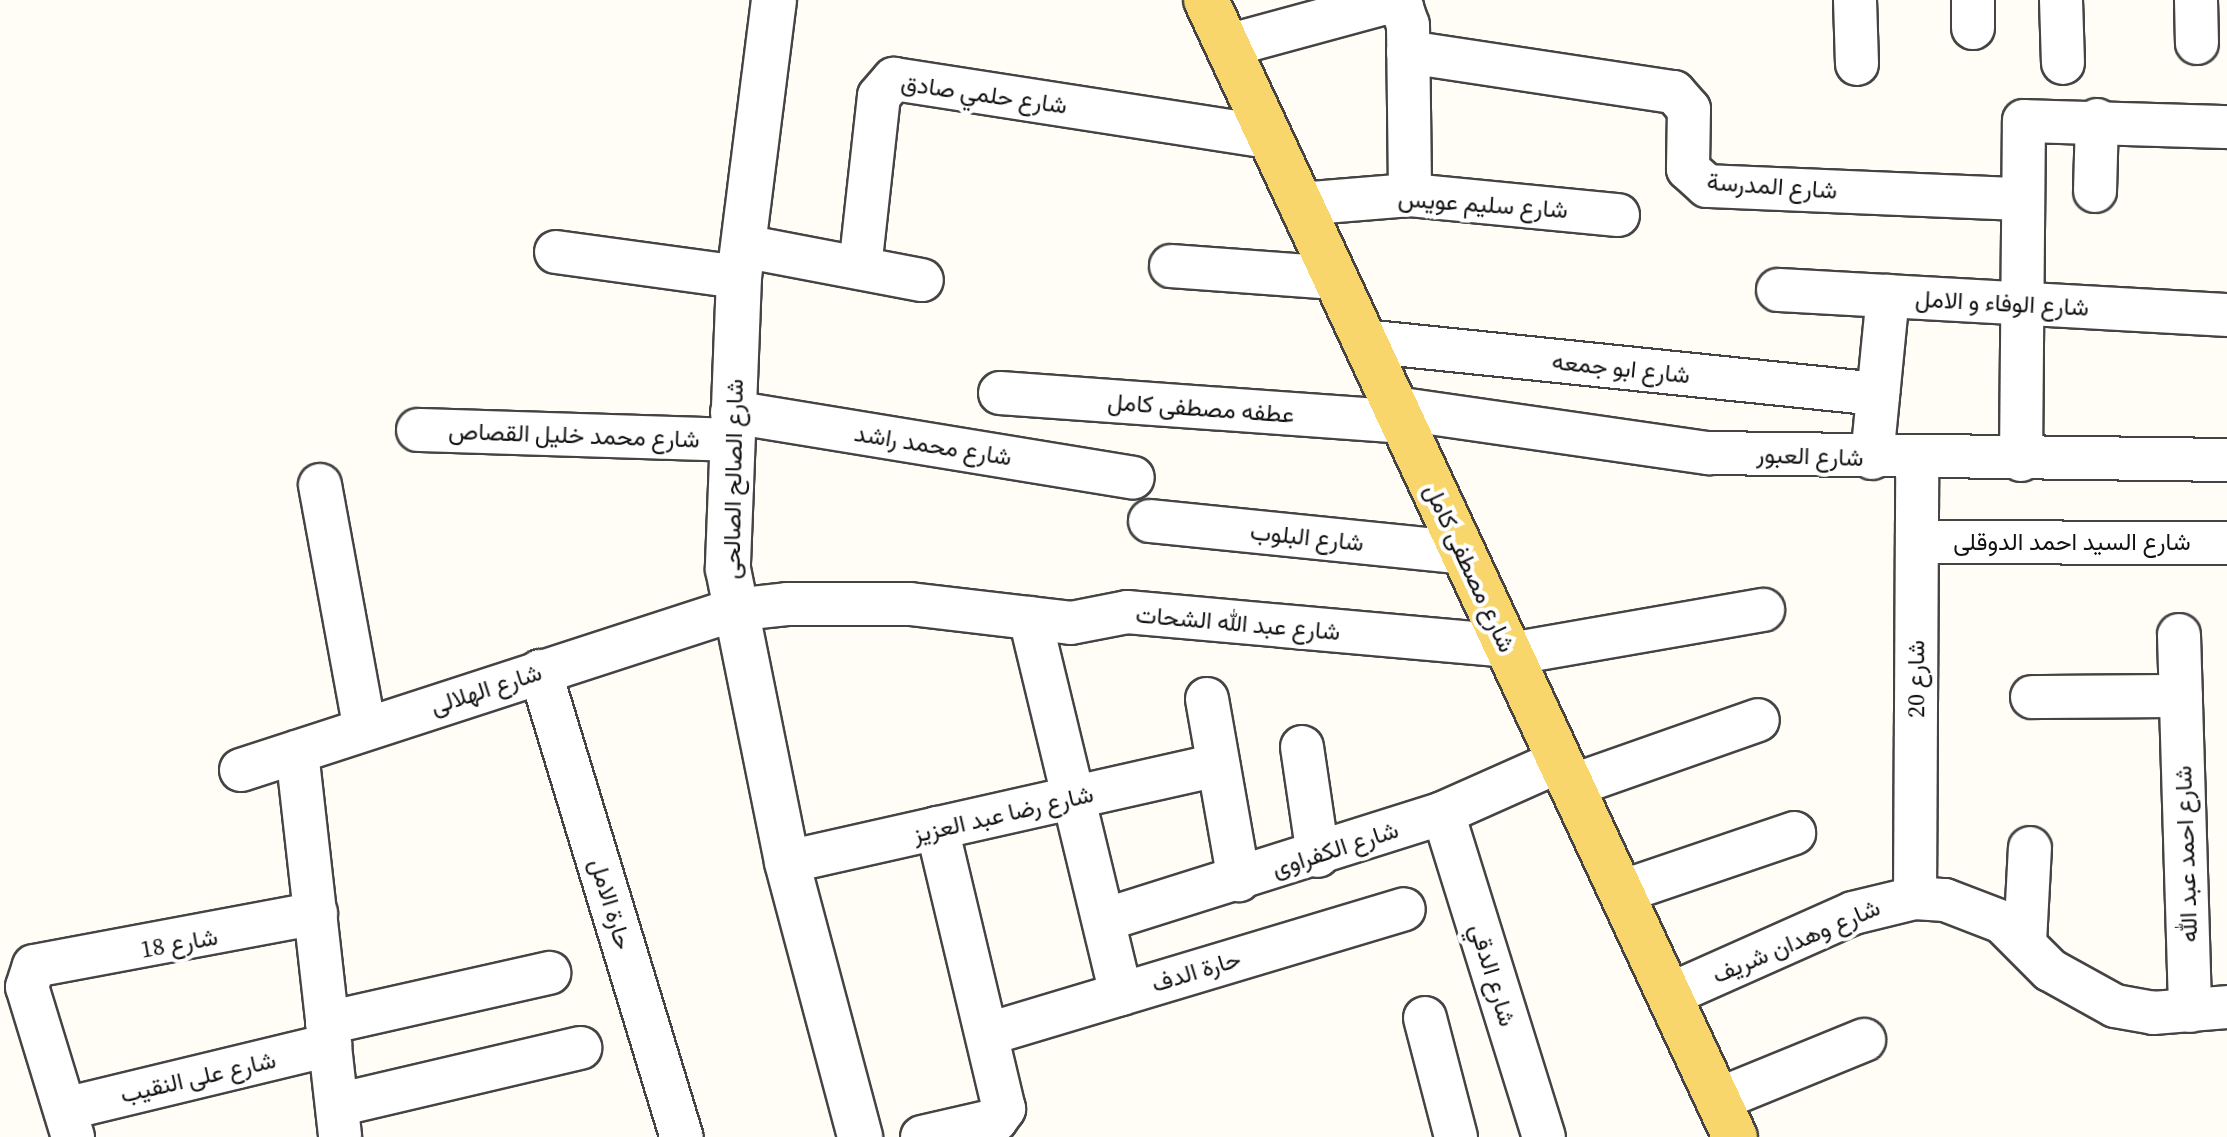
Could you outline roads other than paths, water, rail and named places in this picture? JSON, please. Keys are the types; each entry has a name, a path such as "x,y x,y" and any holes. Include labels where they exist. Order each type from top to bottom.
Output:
{"main road":[{"name":"شارع مصطفى كامل","path":"1206,0 1726,1118"}],"street":[{"name":"شارع الصالح الصالحى","path":"774,0 741,262 732,426 733,610 787,862 860,1137"},
{"path":"1855,0 1857,64"},
{"path":"2061,0 2063,63"},
{"path":"2196,0 2197,43"},
{"path":"1227,46 1385,3 1407,16 1410,195"},
{"name":"شارع المدرسة","path":"1408,52 1674,92 1689,109 1688,169 1707,186 2023,199"},
{"name":"شارع حلمي صادق","path":"860,268 879,96 894,79 1269,137"},
{"path":"2021,460 2026,119 2227,127"},
{"path":"2095,191 2097,120"},
{"name":"شارع سليم عويس","path":"1300,204 1410,195 1618,215"},
{"path":"556,252 860,268 922,280"},
{"path":"1171,266 1335,278"},
{"name":"شارع الوفاء و الامل","path":"1778,290 2227,315"},
{"path":"1872,458 1888,296"},
{"name":"شارع ابو جمعه","path":"1364,341 1878,394"},
{"name":"عطفه مصطفى كامل","path":"1000,393 1399,415"},
{"name":"شارع العبور","path":"1399,415 1709,453 1917,460 2227,460"},
{"name":"شارع محمد خليل القصاص","path":"418,430 732,426"},
{"name":"شارع محمد راشد","path":"732,426 1133,478"},
{"name":"شارع 20","path":"1915,898 1917,460"},
{"path":"320,485 365,729"},
{"name":"شارع البلوب","path":"1150,521 1463,553"},
{"name":"شارع السيد احمد الدوقلى","path":"1917,542 2227,543"},
{"name":"شارع عبد الله الشحات","path":"733,610 855,602 1071,623 1127,612 1508,650 1763,610"},
{"name":"شارع الهلالى","path":"241,770 733,610"},
{"path":"1030,618 1121,994"},
{"name":"شارع احمد عبد الله","path":"2179,635 2181,696 2209,1009"},
{"name":"حارة الامل","path":"540,671 682,1137"},
{"path":"2032,697 2181,696"},
{"path":"1207,699 1239,880"},
{"name":"شارع الكفراوى","path":"1104,920 1318,856 1565,774 1758,720"},
{"path":"1302,747 1318,856"},
{"path":"297,752 329,1034 332,1127 580,1048"},
{"name":"شارع رضا عبد العزيز","path":"787,862 1218,765"},
{"name":"شارع الدقي","path":"1443,813 1544,1137"},
{"path":"922,1137 1002,1115 988,1034 937,828"},
{"path":"1621,892 1794,833"},
{"path":"2025,942 2030,848"},
{"name":"شارع وهدان شريف","path":"1669,995 1853,913 1915,898 1975,909 2025,942 2081,992 2153,1013 2209,1009"},
{"name":"حارة الدف","path":"988,1034 1404,909"},
{"name":"شارع 18","path":"69,1123 27,987 28,972 41,963 207,939 316,913"},
{"name":"شارع على النقيب","path":"69,1123 329,1034 549,973"},
{"path":"1425,1018 1456,1137"},
{"path":"1726,1118 1864,1040"}]}
